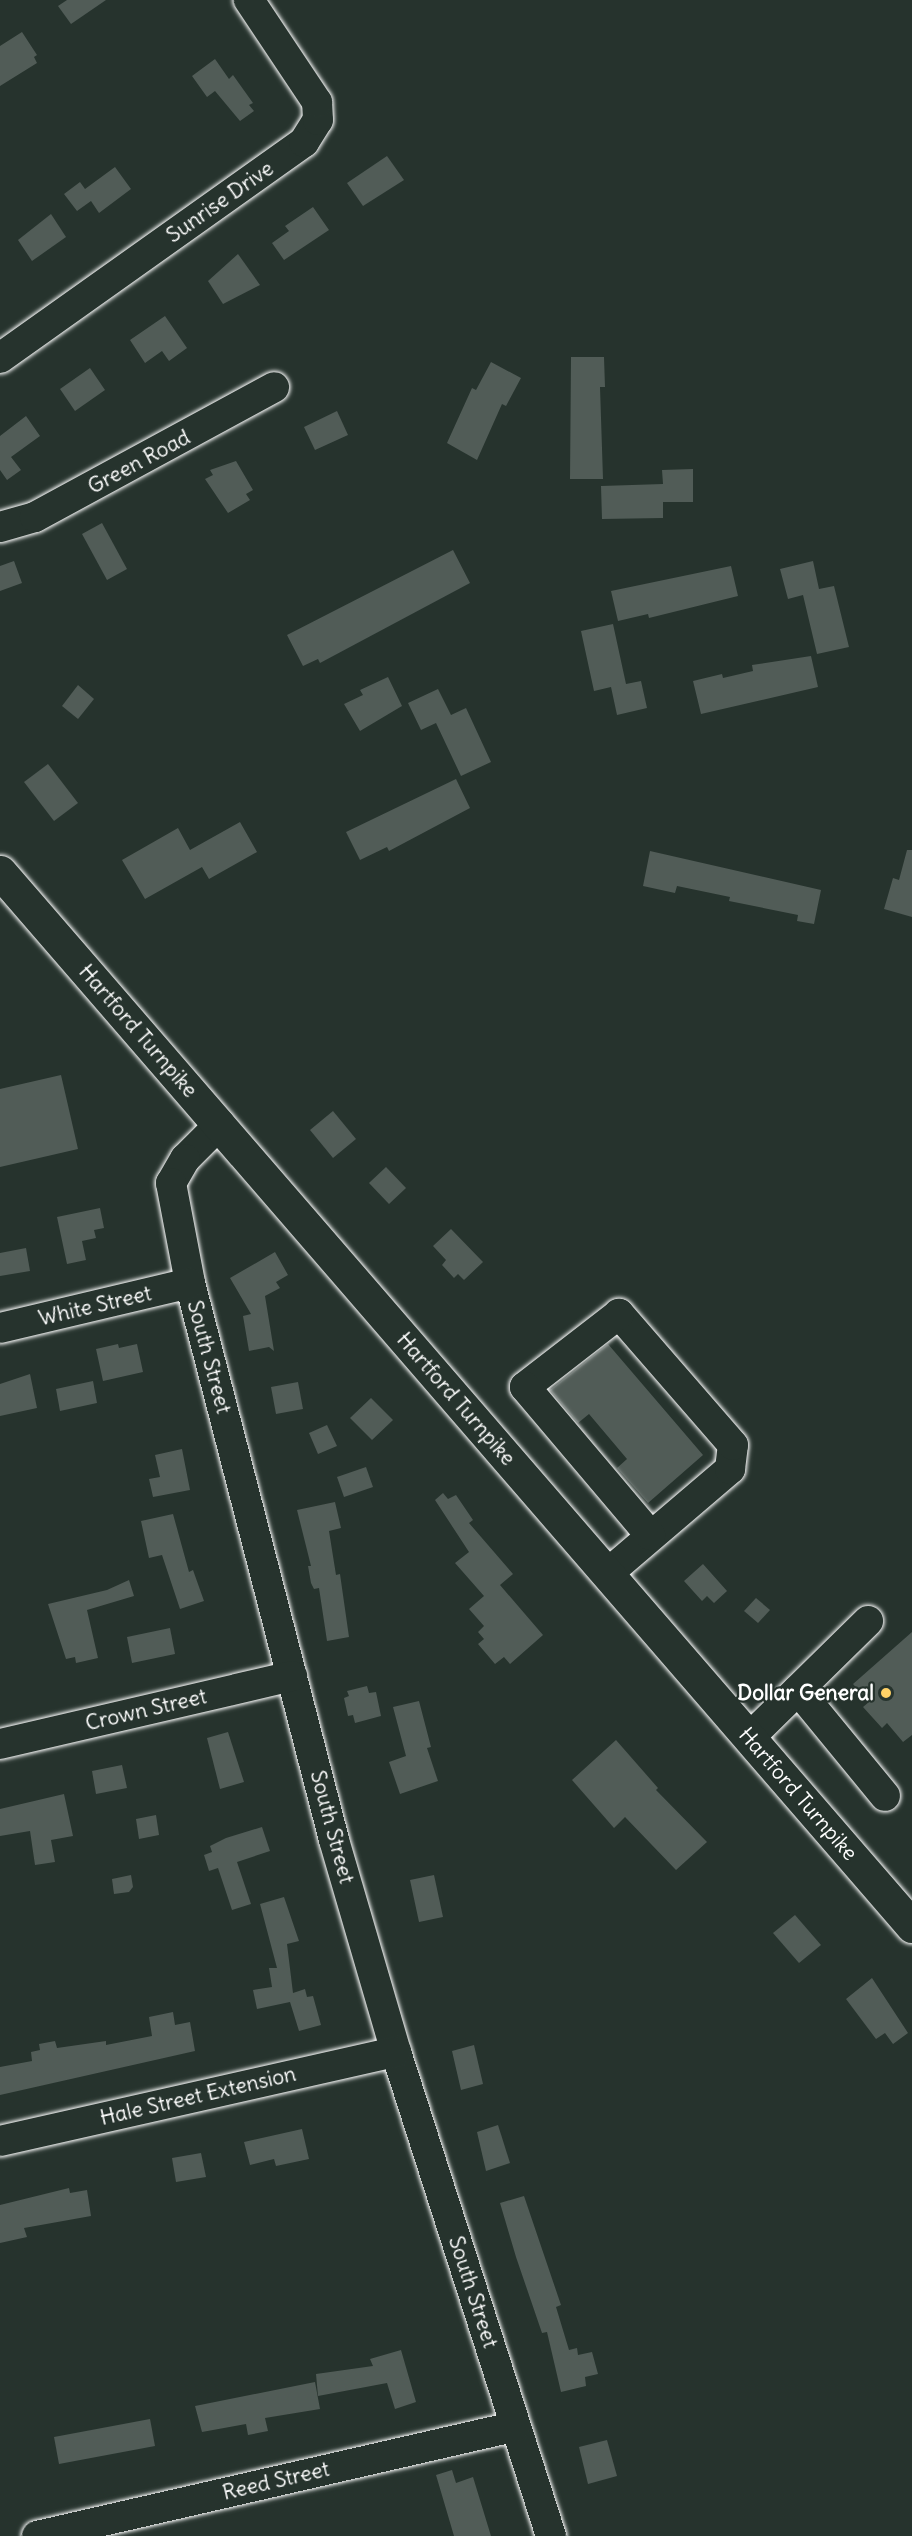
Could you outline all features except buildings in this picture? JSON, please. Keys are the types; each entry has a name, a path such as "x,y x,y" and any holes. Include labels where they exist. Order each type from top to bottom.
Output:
{"main road":[{"name":"Hartford Turnpike","path":"0,872 912,1926"}],"street":[{"name":"Sunrise Drive","path":"0,357 304,142 318,120 317,102 249,0"},
{"name":"Green Road","path":"0,527 35,517 274,387"},
{"name":"South Street","path":"220,1124 185,1159 171,1184 190,1284 292,1676 396,2052 551,2536"},
{"name":"White Street","path":"0,1328 190,1284"},
{"path":"607,1574 730,1469 733,1445 619,1314 525,1387 650,1535"},
{"path":"749,1738 868,1621"},
{"name":"Crown Street","path":"0,1743 292,1676"},
{"path":"798,1690 885,1796"},
{"name":"Hale Street Extension","path":"0,2141 396,2052"},
{"name":"Reed Street","path":"37,2536 516,2426"}],"place":[{"name":"Dollar General","path":"886,1693"}]}
